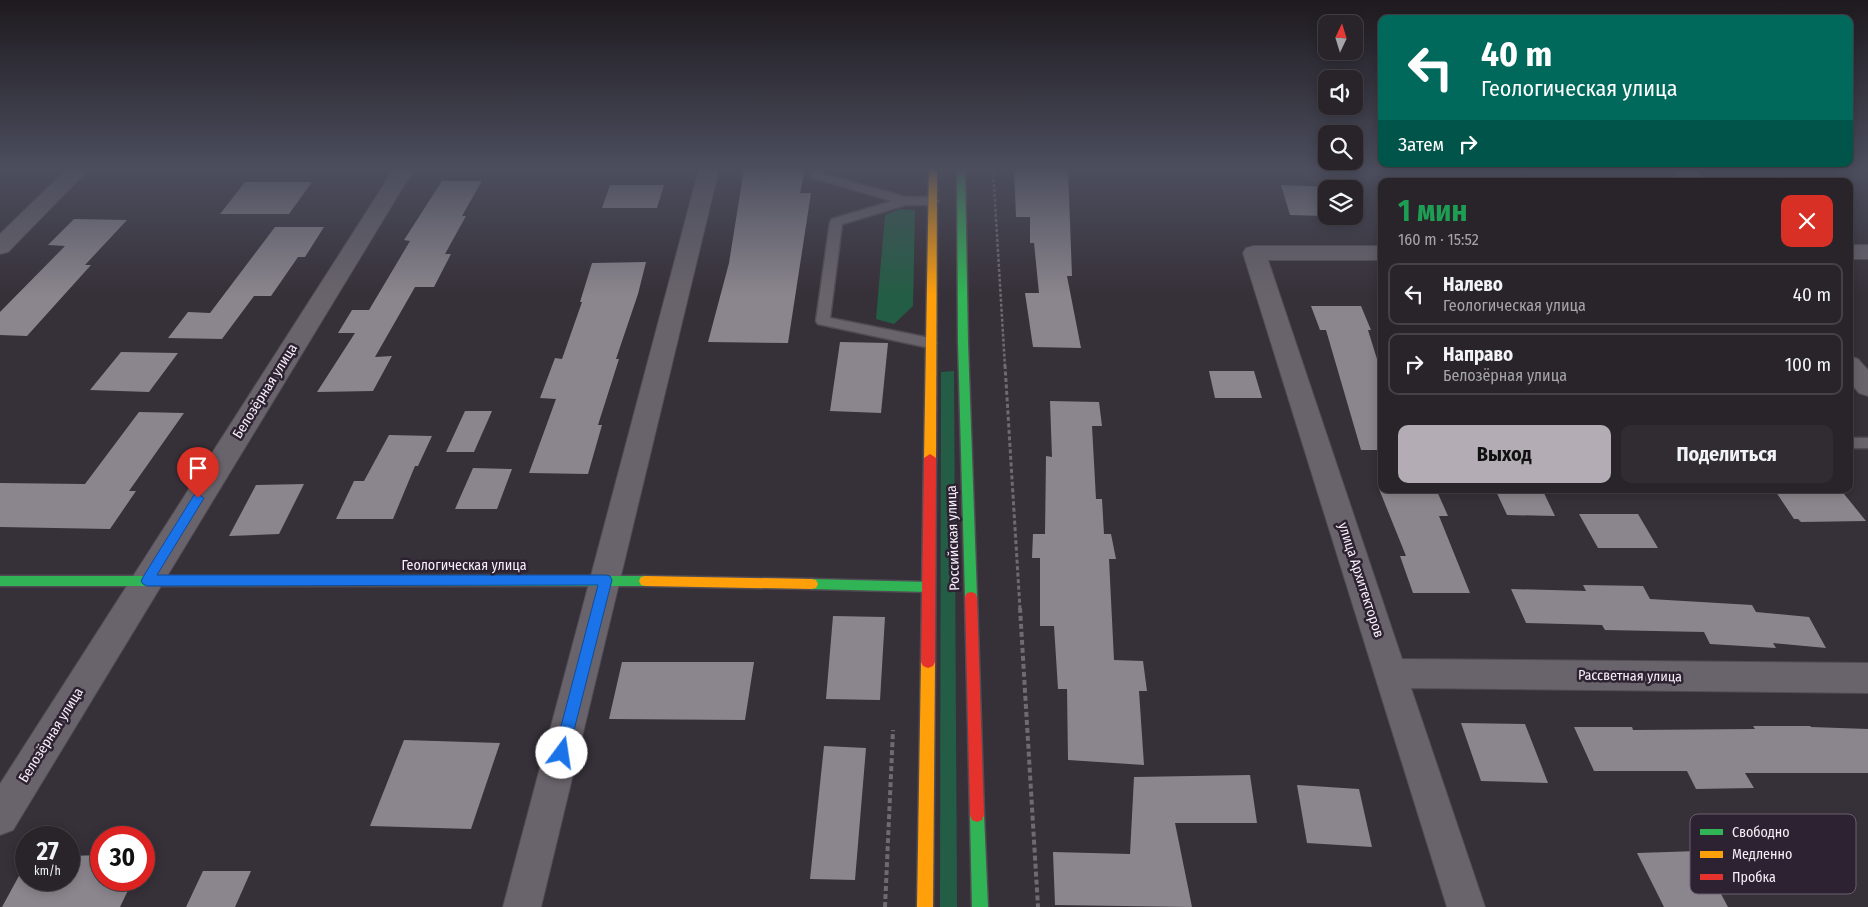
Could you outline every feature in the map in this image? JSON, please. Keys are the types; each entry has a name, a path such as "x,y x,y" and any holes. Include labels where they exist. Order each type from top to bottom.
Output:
{"main road":[{"name":"Российская улица","path":"925,907 932,211"},
{"name":"Российская улица","path":"961,211 963,343 980,907"},
{"name":"Геологическая улица","path":"0,581 606,580 928,587"}],"street":[{"path":"0,247 36,211"},
{"name":"Белозёрная улица","path":"0,816 378,211"},
{"path":"522,907 698,211"},
{"path":"1853,252 1868,252"},
{"name":"улица Архитекторов","path":"1378,253 1254,253 1466,907"},
{"path":"1853,369 1868,387"},
{"name":"Рассветная улица","path":"1391,673 1868,678"}],"lane":[{"path":"872,211 836,222 823,321 930,343"},
{"path":"1853,443 1868,443"}],"path":[{"path":"997,211 1038,907"},
{"path":"885,907 893,722"}],"green space":[{"path":"894,211 915,211 913,306 894,324 876,319 885,215"},
{"path":"954,371 957,907 940,907 941,372"}],"building":[{"path":"222,211 291,211 289,214 220,214"},
{"path":"422,211 465,211 462,216 466,216 445,254 451,254 434,287 415,287 375,357 392,356 373,391 317,392 355,333 338,333 352,310 369,310 410,241 404,240"},
{"path":"737,211 808,211 788,343 708,342 729,263"},
{"path":"1016,211 1070,211 1072,276 1067,276 1081,348 1033,347 1025,293 1039,293 1034,243 1030,243 1030,217 1016,217"},
{"path":"1289,211 1318,211 1318,216 1290,215"},
{"path":"74,219 127,220 85,265 91,265 27,336 0,335 0,312 65,246 48,245"},
{"path":"275,227 324,227 305,257 298,257 271,296 254,296 222,339 168,338 188,312 210,313"},
{"path":"646,262 638,294 616,359 619,359 598,425 602,425 588,474 529,473 556,399 540,398 555,358 562,359 582,302 580,302 592,263"},
{"path":"1311,306 1361,306 1371,330 1368,330 1378,362 1378,450 1361,450 1326,330 1320,330"},
{"path":"840,342 888,343 881,413 830,411"},
{"path":"121,352 178,353 149,392 90,390"},
{"path":"1209,371 1254,371 1262,398 1215,398"},
{"path":"1050,401 1099,402 1102,426 1092,426 1096,499 1102,499 1104,534 1111,534 1116,559 1109,559 1114,660 1143,661 1147,691 1139,691 1144,765 1068,760 1067,689 1058,689 1054,626 1040,626 1040,558 1032,558 1033,534 1045,534 1046,456 1052,457"},
{"path":"465,411 492,411 474,452 446,452"},
{"path":"139,412 184,413 129,491 136,491 110,529 0,527 0,483 85,484"},
{"path":"389,435 432,436 418,466 415,466 393,519 336,519 354,481 364,481"},
{"path":"473,468 512,469 497,509 455,509"},
{"path":"304,484 279,534 229,536 256,485"},
{"path":"1381,493 1438,493 1448,516 1439,516 1470,593 1413,593 1400,556 1406,556"},
{"path":"1497,493 1544,493 1555,516 1507,515"},
{"path":"1777,493 1843,493 1866,521 1801,522 1798,519 1794,519"},
{"path":"1579,514 1638,514 1658,548 1598,548"},
{"path":"1583,585 1643,586 1650,599 1752,605 1756,612 1809,617 1826,648 1773,643 1776,648 1710,644 1704,632 1605,630 1602,625 1526,623 1511,589 1586,591"},
{"path":"833,616 885,617 880,700 826,699"},
{"path":"622,662 754,662 745,720 609,719"},
{"path":"1461,723 1525,724 1548,783 1481,781"},
{"path":"1753,726 1868,729 1868,773 1745,773 1754,788 1696,789 1687,771 1594,771 1574,727 1632,727 1633,730 1755,729"},
{"path":"404,740 500,743 471,829 370,826"},
{"path":"824,746 866,748 855,880 810,879"},
{"path":"1250,775 1257,823 1175,823 1192,907 1055,905 1053,852 1130,854 1134,777"},
{"path":"1297,785 1359,789 1372,847 1307,843"},
{"path":"1690,851 1690,894 1721,894 1728,907 1664,907 1637,853"},
{"path":"90,855 90,891 128,891 120,907 2,907 15,883 15,891 80,891 80,856"},
{"path":"203,871 251,871 235,907 186,907"}],"traffic: fast":[{"path":"961,211 963,343 971,597"},
{"path":"0,581 645,581"},
{"path":"812,584 928,587"},
{"path":"977,815 980,907"}],"traffic: slow":[{"path":"930,458 933,211"},
{"path":"645,581 812,584"},
{"path":"925,907 928,662"}],"traffic: jam":[{"path":"928,662 930,458"},
{"path":"971,597 977,815"}],"route":[{"path":"198,498 147,581 606,580 562,753"}]}
